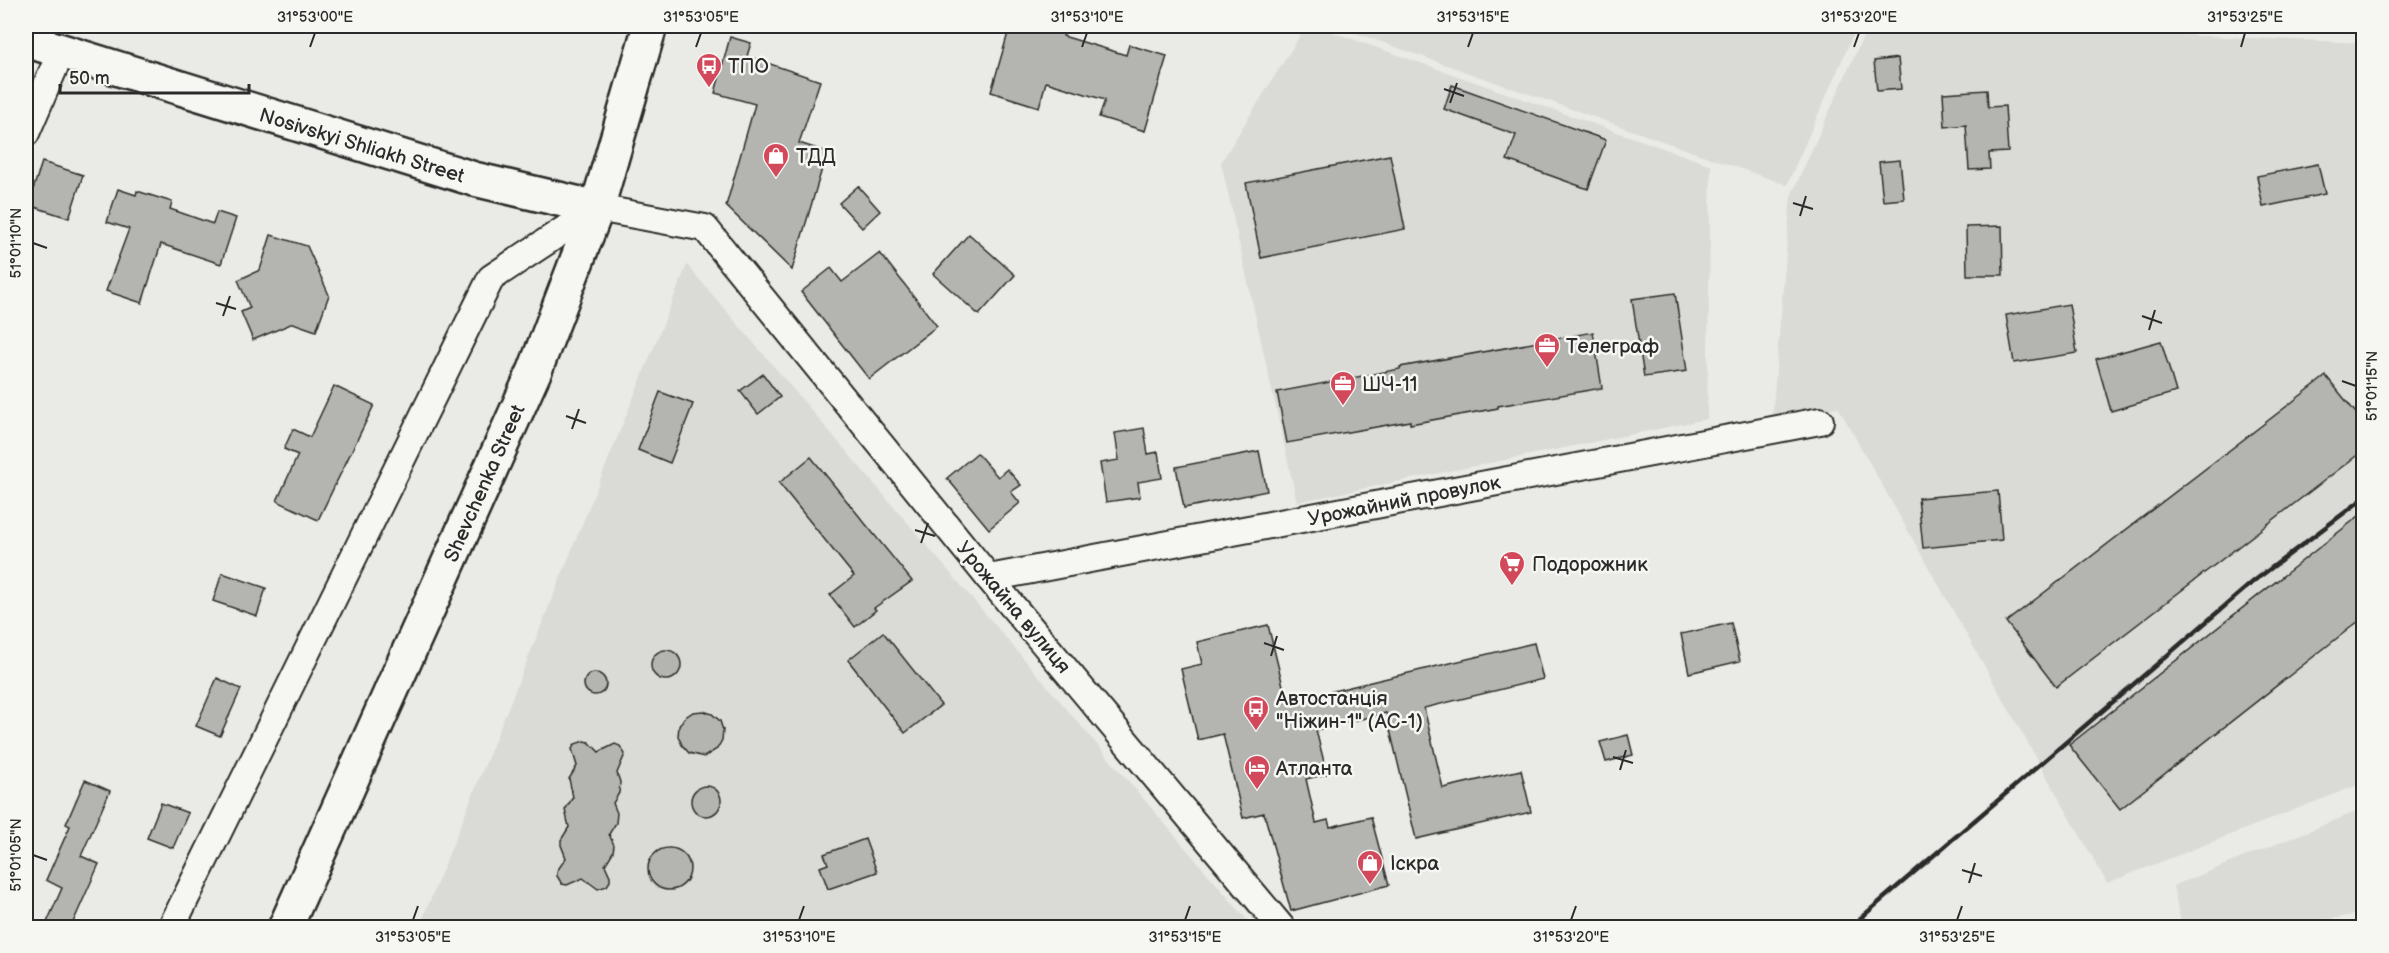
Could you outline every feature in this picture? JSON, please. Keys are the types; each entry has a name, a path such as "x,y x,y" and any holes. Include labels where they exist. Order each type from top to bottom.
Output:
{"main road":[{"name":"Shevchenka Street","path":"285,927 534,370 597,208 650,26"},
{"name":"Nosivskyi Shliakh Street","path":"26,40 474,179 597,208"}],"street":[{"path":"26,133 61,52"},
{"name":"Урожайна вулиця","path":"597,208 705,228 989,578 1282,927"},
{"path":"171,927 491,278 597,208"},
{"name":"Урожайний провулок","path":"989,578 1820,421"}],"shaded area":[{"path":"1306,26 1315,26 1711,165 1707,419 1297,502 1221,162"},
{"path":"1336,26 1857,26 1787,185"},
{"path":"1868,26 1989,26 2363,43 2363,783 2107,883 1838,407 1772,418 1791,196"},
{"path":"2224,26 2363,26 2363,33"},
{"path":"687,265 1253,927 419,928"},
{"path":"2363,809 2363,913 2289,927 2182,927 2173,886"}],"building":[{"path":"1010,26 1066,26 1063,36 1126,55 1129,45 1167,56 1145,131 1099,117 1105,100 1046,82 1039,107 991,92"},
{"path":"730,37 751,43 747,56 820,81 799,143 827,152 792,270 726,206 755,104 715,93"},
{"path":"1898,58 1901,89 1877,91 1874,61"},
{"path":"1452,85 1606,140 1588,189 1507,160 1516,135 1444,109"},
{"path":"1987,90 1988,107 2005,106 2008,152 1989,153 1990,169 1969,170 1966,125 1945,127 1943,93"},
{"path":"1390,155 1405,229 1261,258 1246,183"},
{"path":"1900,160 1904,199 1883,201 1879,162"},
{"path":"42,162 83,175 69,218 28,205"},
{"path":"2318,164 2325,194 2263,207 2257,176"},
{"path":"858,186 880,211 862,228 839,203"},
{"path":"118,189 136,195 137,191 172,202 170,209 213,224 217,212 236,218 221,264 161,244 142,303 106,291 129,229 107,222"},
{"path":"2002,226 2003,275 1967,275 1966,227"},
{"path":"969,234 1015,275 979,315 933,274"},
{"path":"271,235 307,246 329,295 316,331 293,323 253,340 241,312 250,308 238,280 260,270"},
{"path":"880,253 937,326 869,379 801,292 831,268 842,282"},
{"path":"1675,293 1687,371 1644,377 1632,299"},
{"path":"2069,304 2077,353 2014,363 2006,315"},
{"path":"1593,332 1602,388 1410,424 1410,421 1287,443 1277,392"},
{"path":"2161,341 2176,392 2111,411 2096,359"},
{"path":"763,374 780,397 758,414 740,391"},
{"path":"2326,376 2364,423 2364,450 2056,687 2006,622"},
{"path":"334,386 374,405 318,520 277,501 298,455 284,449 293,429 310,437"},
{"path":"660,392 693,404 670,463 638,450"},
{"path":"1144,428 1148,454 1158,452 1162,478 1138,482 1140,497 1106,502 1100,463 1119,460 1115,433"},
{"path":"1259,451 1267,491 1184,508 1176,467"},
{"path":"977,453 998,477 1007,469 1021,485 1011,492 1020,503 989,529 947,478"},
{"path":"811,457 912,581 874,608 876,610 855,627 830,595 854,576 779,483"},
{"path":"1998,491 2002,540 1923,548 1918,498"},
{"path":"2364,512 2364,617 2120,809 2069,745"},
{"path":"222,573 266,588 257,616 213,601"},
{"path":"1731,623 1740,661 1689,673 1681,634"},
{"name":"Автостанція \"Ніжин-1\" (АС-1)","path":"1268,625 1287,702 1534,643 1543,679 1424,708 1443,788 1521,770 1531,812 1416,839 1386,713 1316,730 1327,774 1306,779 1316,823 1328,820 1330,827 1371,817 1389,885 1291,911 1264,813 1243,818 1223,734 1198,740 1181,669 1202,664 1197,642"},
{"path":"883,632 941,705 905,733 848,660"},
{"path":"666,650 672,651 680,659 680,671 672,679 666,680 660,679 652,671 651,665 652,659 660,651"},
{"path":"595,673 603,676 606,684 603,692 595,695 587,692 584,684 587,676"},
{"path":"217,678 241,689 220,736 196,726"},
{"path":"703,711 712,714 720,721 723,730 722,740 717,749 704,757 689,753 678,736 679,726 684,718 693,712"},
{"path":"1628,735 1633,755 1606,762 1600,742"},
{"path":"589,742 599,752 615,744 620,746 625,754 617,773 620,782 619,793 613,803 617,813 616,823 609,834 614,845 613,852 605,865 610,881 607,886 598,889 583,878 567,885 562,884 557,876 557,871 566,858 561,840 569,827 565,810 573,797 569,779 577,766 572,749 575,744"},
{"path":"85,780 110,791 81,856 99,864 71,927 45,927 62,888 46,880 70,826 66,824"},
{"path":"706,786 717,790 721,801 717,812 706,816 695,812 691,801 695,790"},
{"path":"161,803 188,813 173,848 147,838"},
{"path":"865,839 877,872 828,889 820,867 828,864 824,854"},
{"path":"669,848 677,849 684,854 689,861 689,877 684,884 677,889 669,890 661,889 654,884 649,877 648,869 649,861 654,854 661,849"}],"railway":[{"path":"1849,928 2254,581 2364,498"}],"place":[{"name":"ТПО","path":"709,89"},
{"name":"ТДД","path":"776,179"},
{"name":"Телеграф","path":"1547,369"},
{"name":"ШЧ-11","path":"1343,407"},
{"name":"Подорожник","path":"1512,587"},
{"name":"Автостанція \"Ніжин-1\" (АС-1)","path":"1256,732"},
{"name":"Атланта","path":"1257,791"},
{"name":"Іскра","path":"1370,886"}]}
